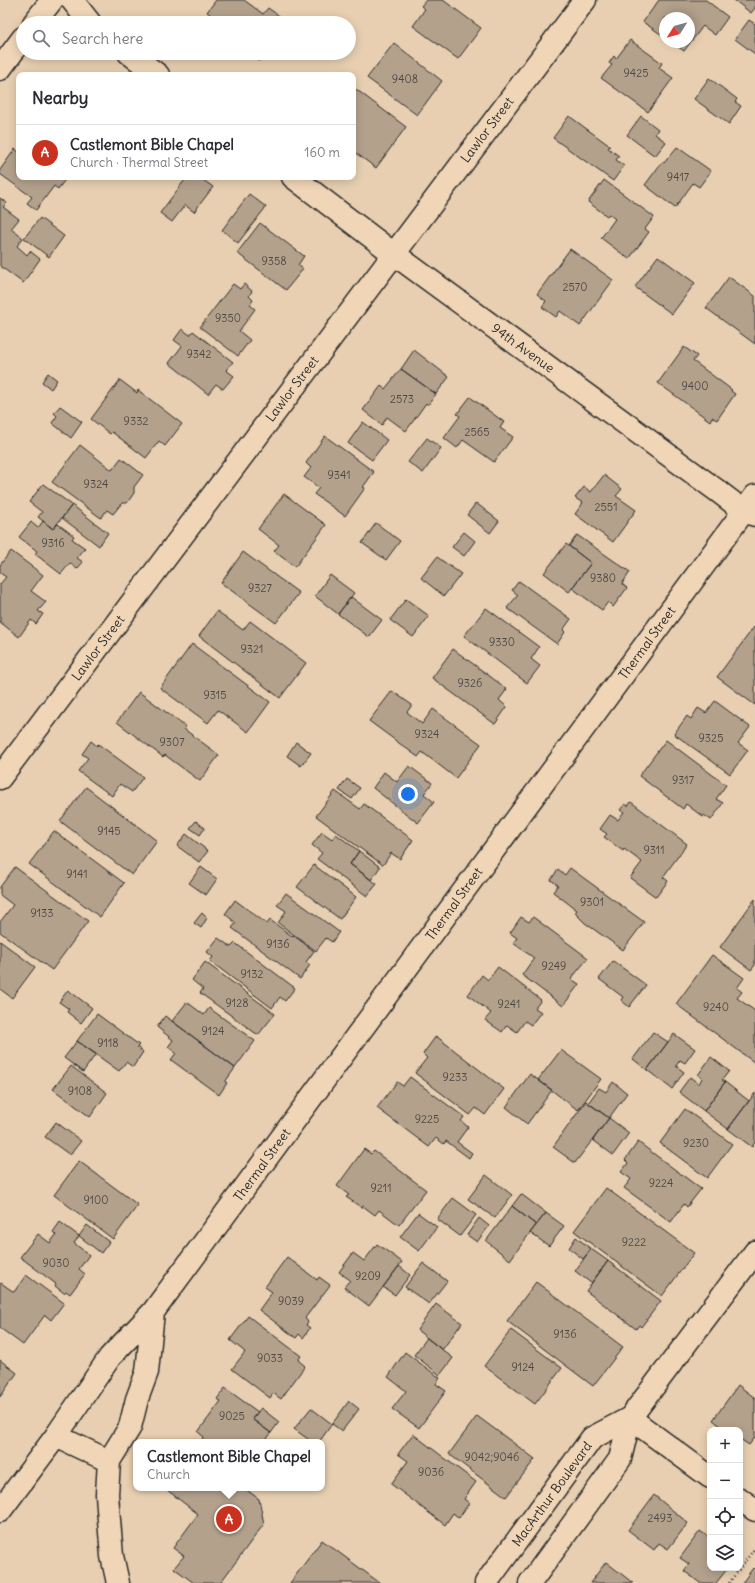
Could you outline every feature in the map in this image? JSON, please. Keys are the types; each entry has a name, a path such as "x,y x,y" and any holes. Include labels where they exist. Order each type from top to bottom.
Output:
{"street":[{"path":"39,16 52,0"},
{"path":"72,0 85,16"},
{"name":"Lawlor Street","path":"0,778 585,0"},
{"path":"0,69 16,47"},
{"path":"138,60 154,72"},
{"name":"94th Avenue","path":"297,180 394,254 751,507"},
{"name":"Thermal Street","path":"0,1511 56,1436 110,1357 153,1312 751,507"},
{"name":"MacArthur Boulevard","path":"530,1583 620,1459 630,1418 755,1252"},
{"path":"118,1583 112,1556 107,1494 109,1460 130,1427 137,1399 147,1372 153,1312"},
{"path":"630,1418 707,1475"},
{"name":"MacArthur Boulevard","path":"486,1583 592,1438 630,1418"},
{"path":"56,1436 109,1460"},
{"path":"743,1501 755,1510"}],"path":[{"path":"729,1583 755,1548"}],"building":[{"path":"216,0 244,0 263,14 268,8 279,16 212,16 207,12"},
{"path":"426,0 443,0 481,28 458,59 413,26 425,9 421,6"},
{"path":"659,0 706,0 728,17 715,35 703,26 695,37 695,12 659,12 659,33 643,22"},
{"path":"734,0 755,0 755,8 751,13"},
{"path":"749,20 755,24 755,54 735,39"},
{"path":"630,40 662,63 659,68 673,78 648,112 601,78 612,65 609,63 614,56 616,59"},
{"path":"394,43 442,81 417,115 367,78"},
{"path":"709,78 737,99 735,102 741,106 729,124 694,99"},
{"path":"356,89 406,127 376,168 356,153"},
{"path":"569,116 610,146 608,148 619,156 616,160 624,166 613,181 553,138"},
{"path":"641,116 658,129 655,134 666,142 655,156 627,135"},
{"path":"677,147 711,171 699,187 693,183 675,208 645,185 662,162 664,163"},
{"path":"15,149 16,180 65,180 58,189 54,186 36,210 27,203 32,197 0,174 0,170"},
{"path":"185,180 203,180 213,187 194,212 185,205 172,222 160,213"},
{"path":"604,180 654,217 645,229 649,232 629,259 601,238 615,219 609,214 607,216 588,202"},
{"path":"249,194 266,207 238,243 222,230"},
{"path":"0,198 7,203 3,207 19,219 11,229 23,238 17,246 27,255 30,251 40,259 23,283 0,266"},
{"path":"40,218 64,236 49,257 24,238"},
{"path":"260,223 304,256 298,265 303,269 286,290 237,253"},
{"path":"570,249 613,280 580,326 560,311 556,317 542,307 546,301 537,294"},
{"path":"658,256 695,283 672,314 635,287"},
{"path":"729,277 755,296 755,344 706,308"},
{"path":"233,284 240,289 244,284 252,291 249,296 253,300 250,305 255,309 239,331 250,340 238,356 200,327"},
{"path":"182,329 190,335 193,331 233,362 226,370 234,376 223,389 216,384 208,394 169,363 182,346 174,340"},
{"path":"684,347 697,356 693,361 732,390 731,391 735,394 717,420 712,417 710,421 658,383"},
{"path":"414,350 449,377 436,394 401,369"},
{"path":"401,369 436,394 428,405 426,403 406,431 387,417 382,425 363,410 381,386 385,389"},
{"path":"48,373 57,380 51,389 42,382"},
{"path":"120,380 137,393 138,390 182,424 165,446 159,441 146,458 112,432 110,434 91,419"},
{"path":"470,397 504,422 500,428 513,437 494,462 463,440 457,448 444,438 460,416 457,414"},
{"path":"60,406 82,422 71,438 52,423 57,416 54,413"},
{"path":"363,422 387,440 372,460 348,443"},
{"path":"325,436 374,472 363,487 365,488 345,516 314,494 319,488 304,477 311,468 306,463"},
{"path":"427,438 441,448 423,473 408,462"},
{"path":"80,445 112,470 121,458 143,475 134,487 134,493 127,503 122,503 113,514 107,510 101,518 52,482"},
{"path":"604,475 622,489 616,496 636,510 613,542 575,514 583,503 575,498 584,487 591,492"},
{"path":"43,484 72,505 53,529 38,517 42,512 29,502"},
{"path":"284,494 326,525 295,567 274,551 279,545 258,529"},
{"path":"476,503 499,521 490,533 467,515"},
{"path":"72,505 108,533 99,546 62,518"},
{"path":"43,521 53,529 58,524 74,536 72,539 85,548 77,558 83,562 77,569 70,563 61,574 35,554 37,551 19,537 31,522 38,528"},
{"path":"376,523 400,541 386,560 362,543"},
{"path":"464,532 475,541 464,556 452,547"},
{"path":"577,535 630,572 622,584 627,588 613,607 608,602 602,610 572,588 591,563 569,546"},
{"path":"566,544 591,563 569,592 544,573"},
{"path":"11,551 43,575 31,591 46,602 38,611 43,614 36,624 31,620 19,637 0,622 0,584 6,577 0,573 0,565"},
{"path":"243,552 299,593 276,623 221,583"},
{"path":"437,557 461,574 444,596 421,578"},
{"path":"330,575 354,593 338,614 315,596"},
{"path":"519,581 571,619 563,630 565,632 557,644 507,608 518,595 512,590"},
{"path":"351,597 382,620 369,637 338,614"},
{"path":"406,599 429,616 413,637 390,620"},
{"path":"486,608 539,647 531,659 540,666 527,683 464,636"},
{"path":"217,611 243,630 250,621 306,663 280,698 199,636"},
{"path":"754,627 755,628 755,705 717,677"},
{"path":"192,644 270,702 248,732 218,710 208,723 160,688"},
{"path":"453,649 507,689 499,700 507,707 495,724 432,678"},
{"path":"392,691 412,705 407,712 422,724 433,709 481,744 456,778 422,752 418,757 369,721"},
{"path":"139,692 186,727 184,729 219,755 200,781 165,755 163,757 117,722"},
{"path":"715,701 750,727 738,743 748,750 730,774 674,734 687,716 691,719 698,708 706,713"},
{"path":"666,740 726,785 716,799 723,803 711,820 704,815 703,817 686,804 683,809 639,776"},
{"path":"91,741 97,746 98,744 143,777 132,792 120,784 112,796 78,771 88,758 82,754"},
{"path":"296,742 311,753 301,766 287,756"},
{"path":"409,766 432,783 424,794 434,802 418,823 373,788 384,772 397,782"},
{"path":"347,779 360,788 352,799 339,790"},
{"path":"86,787 157,841 132,875 60,821"},
{"path":"335,791 360,809 364,804 413,840 400,859 391,853 383,865 316,816"},
{"path":"631,802 687,844 663,877 668,881 656,897 630,878 642,862 624,849 623,851 604,837 607,834 600,829 610,815 618,820 624,812 620,810 625,804 628,806"},
{"path":"196,821 205,828 200,835 190,828"},
{"path":"54,831 124,883 100,917 29,864"},
{"path":"322,832 332,839 336,834 359,851 350,864 377,884 367,896 317,859 322,853 312,845"},
{"path":"186,834 208,851 199,862 177,846"},
{"path":"359,851 380,867 371,880 350,864"},
{"path":"314,865 356,897 340,919 297,887"},
{"path":"15,867 88,921 52,970 0,932 0,922 13,905 0,895 0,887"},
{"path":"201,867 217,879 206,895 189,883"},
{"path":"570,868 644,922 623,950 585,923 575,913 577,910 553,892 558,885 551,880 558,869 565,875"},
{"path":"286,893 339,932 332,942 326,938 316,951 278,923 286,911 277,905"},
{"path":"755,899 755,965 751,970 720,947"},
{"path":"235,900 267,924 270,920 314,951 306,962 310,965 300,979 232,928 236,923 225,914"},
{"path":"202,913 207,918 201,928 194,923"},
{"path":"521,917 529,922 533,917 588,958 571,979 579,984 563,1006 522,975 534,958 513,943 517,938 510,933"},
{"path":"218,938 231,947 235,943 295,988 285,1001 280,997 272,1008 210,961 213,957 207,952"},
{"path":"0,941 35,967 12,998 0,989"},
{"path":"712,955 744,978 737,988 742,992 737,998 755,1011 755,1063 676,1004"},
{"path":"613,961 646,985 629,1007 621,1000 623,997 599,979"},
{"path":"205,962 275,1014 258,1035 200,993 203,989 192,980"},
{"path":"498,967 541,1000 535,1008 541,1012 531,1025 525,1021 517,1032 507,1025 502,1032 485,1020 491,1013 468,995 482,975 488,980"},
{"path":"68,990 92,1008 81,1023 67,1012 69,1009 59,1002"},
{"path":"187,1002 204,1015 209,1008 255,1041 235,1068 172,1021"},
{"path":"97,1014 139,1045 137,1047 143,1052 133,1067 126,1062 119,1071 77,1041"},
{"path":"165,1016 235,1068 225,1082 227,1083 219,1095 171,1060 176,1053 168,1047 173,1040 157,1027"},
{"path":"653,1032 668,1042 647,1070 633,1059"},
{"path":"674,1034 695,1049 685,1063 680,1060 676,1066 684,1072 672,1089 647,1070"},
{"path":"436,1036 504,1089 485,1115 476,1108 470,1115 415,1073 427,1058 423,1054"},
{"path":"77,1041 96,1054 83,1072 64,1058"},
{"path":"561,1050 601,1079 578,1110 538,1080"},
{"path":"711,1057 729,1071 722,1080 725,1082 704,1111 679,1092 690,1077 699,1084 702,1078 698,1075"},
{"path":"71,1066 107,1093 90,1117 53,1089"},
{"path":"530,1074 552,1090 527,1124 506,1107"},
{"path":"410,1077 464,1117 461,1121 468,1127 457,1142 472,1153 469,1158 446,1141 444,1144 436,1138 429,1147 377,1108 397,1082 403,1086"},
{"path":"613,1082 627,1093 609,1118 588,1103 599,1088 606,1092"},
{"path":"725,1082 749,1101 728,1129 704,1111"},
{"path":"755,1093 755,1142 752,1147 728,1129"},
{"path":"586,1101 609,1118 575,1163 553,1147"},
{"path":"685,1109 732,1144 707,1178 660,1143"},
{"path":"609,1118 629,1133 613,1155 593,1140"},
{"path":"56,1122 81,1141 70,1155 45,1137"},
{"path":"638,1142 701,1189 687,1207 684,1204 671,1222 624,1188 631,1179 621,1172 628,1163 625,1160"},
{"path":"364,1149 371,1154 374,1151 426,1190 399,1225 379,1210 375,1215 363,1206 362,1208 346,1197 349,1195 337,1186"},
{"path":"79,1161 138,1205 113,1239 54,1195"},
{"path":"486,1175 512,1195 495,1218 468,1199"},
{"path":"606,1188 694,1253 662,1296 574,1231"},
{"path":"521,1194 546,1213 536,1225 512,1206"},
{"path":"453,1198 476,1215 460,1236 437,1219"},
{"path":"512,1206 536,1225 510,1260 486,1241"},
{"path":"418,1213 437,1227 419,1251 400,1237"},
{"path":"546,1213 564,1226 549,1246 530,1233"},
{"path":"479,1218 489,1226 477,1242 467,1235"},
{"path":"60,1222 79,1236 74,1243 89,1255 79,1269 85,1274 70,1294 66,1291 64,1293 55,1286 56,1284 20,1257 38,1234 50,1243 56,1235 53,1232"},
{"path":"87,1225 109,1242 101,1253 79,1236"},
{"path":"576,1237 591,1249 583,1259 569,1248"},
{"path":"377,1244 402,1262 369,1306 344,1287 350,1280 339,1272 353,1253 364,1261"},
{"path":"591,1249 608,1261 591,1283 575,1271"},
{"path":"287,1257 317,1280 319,1277 330,1285 305,1318 308,1322 306,1325 310,1328 303,1338 299,1334 296,1338 259,1310 272,1292 265,1287"},
{"path":"608,1261 661,1301 641,1327 639,1325 636,1329 586,1291"},
{"path":"423,1263 447,1281 429,1304 405,1287"},
{"path":"399,1266 410,1275 395,1295 383,1287"},
{"path":"26,1275 64,1303 51,1320 45,1315 23,1345 0,1328 0,1284 1,1283 14,1292"},
{"path":"536,1282 623,1347 593,1386 507,1321"},
{"path":"436,1304 462,1323 442,1350 417,1330"},
{"path":"248,1316 301,1356 298,1360 305,1366 281,1399 273,1393 270,1398 232,1369 245,1352 230,1340"},
{"path":"511,1330 562,1368 535,1404 484,1366"},
{"path":"427,1338 453,1358 440,1375 414,1355"},
{"path":"405,1352 440,1378 436,1384 446,1391 419,1428 392,1409 406,1391 388,1377"},
{"path":"0,1360 17,1373 0,1397"},
{"path":"738,1385 755,1398 755,1437 749,1445 743,1441 743,1427 722,1427 713,1420"},
{"path":"225,1388 258,1412 252,1419 271,1433 267,1439 202,1439 204,1437 198,1432 221,1401 217,1399"},
{"path":"349,1401 359,1409 342,1431 332,1424"},
{"path":"261,1408 279,1422 271,1433 252,1419"},
{"path":"311,1408 332,1424 321,1439 308,1439 294,1429"},
{"path":"477,1416 535,1459 506,1497 449,1454"},
{"path":"413,1434 476,1482 464,1499 469,1503 459,1518 453,1513 445,1525 391,1484 408,1461 398,1454"},
{"path":"168,1491 248,1491 259,1499 264,1524 220,1583 194,1583 174,1568 184,1556 173,1548 198,1514"},
{"path":"654,1495 688,1523 668,1549 659,1543 654,1550 628,1530"},
{"path":"700,1531 707,1536 707,1571 726,1571 716,1583 700,1583 684,1571 689,1564 680,1558"},
{"path":"322,1540 380,1583 290,1583"},
{"path":"606,1562 633,1583 590,1583"},
{"path":"753,1568 755,1570 755,1583 742,1583"}],"place":[{"name":"Castlemont Bible Chapel","path":"229,1519"}]}
